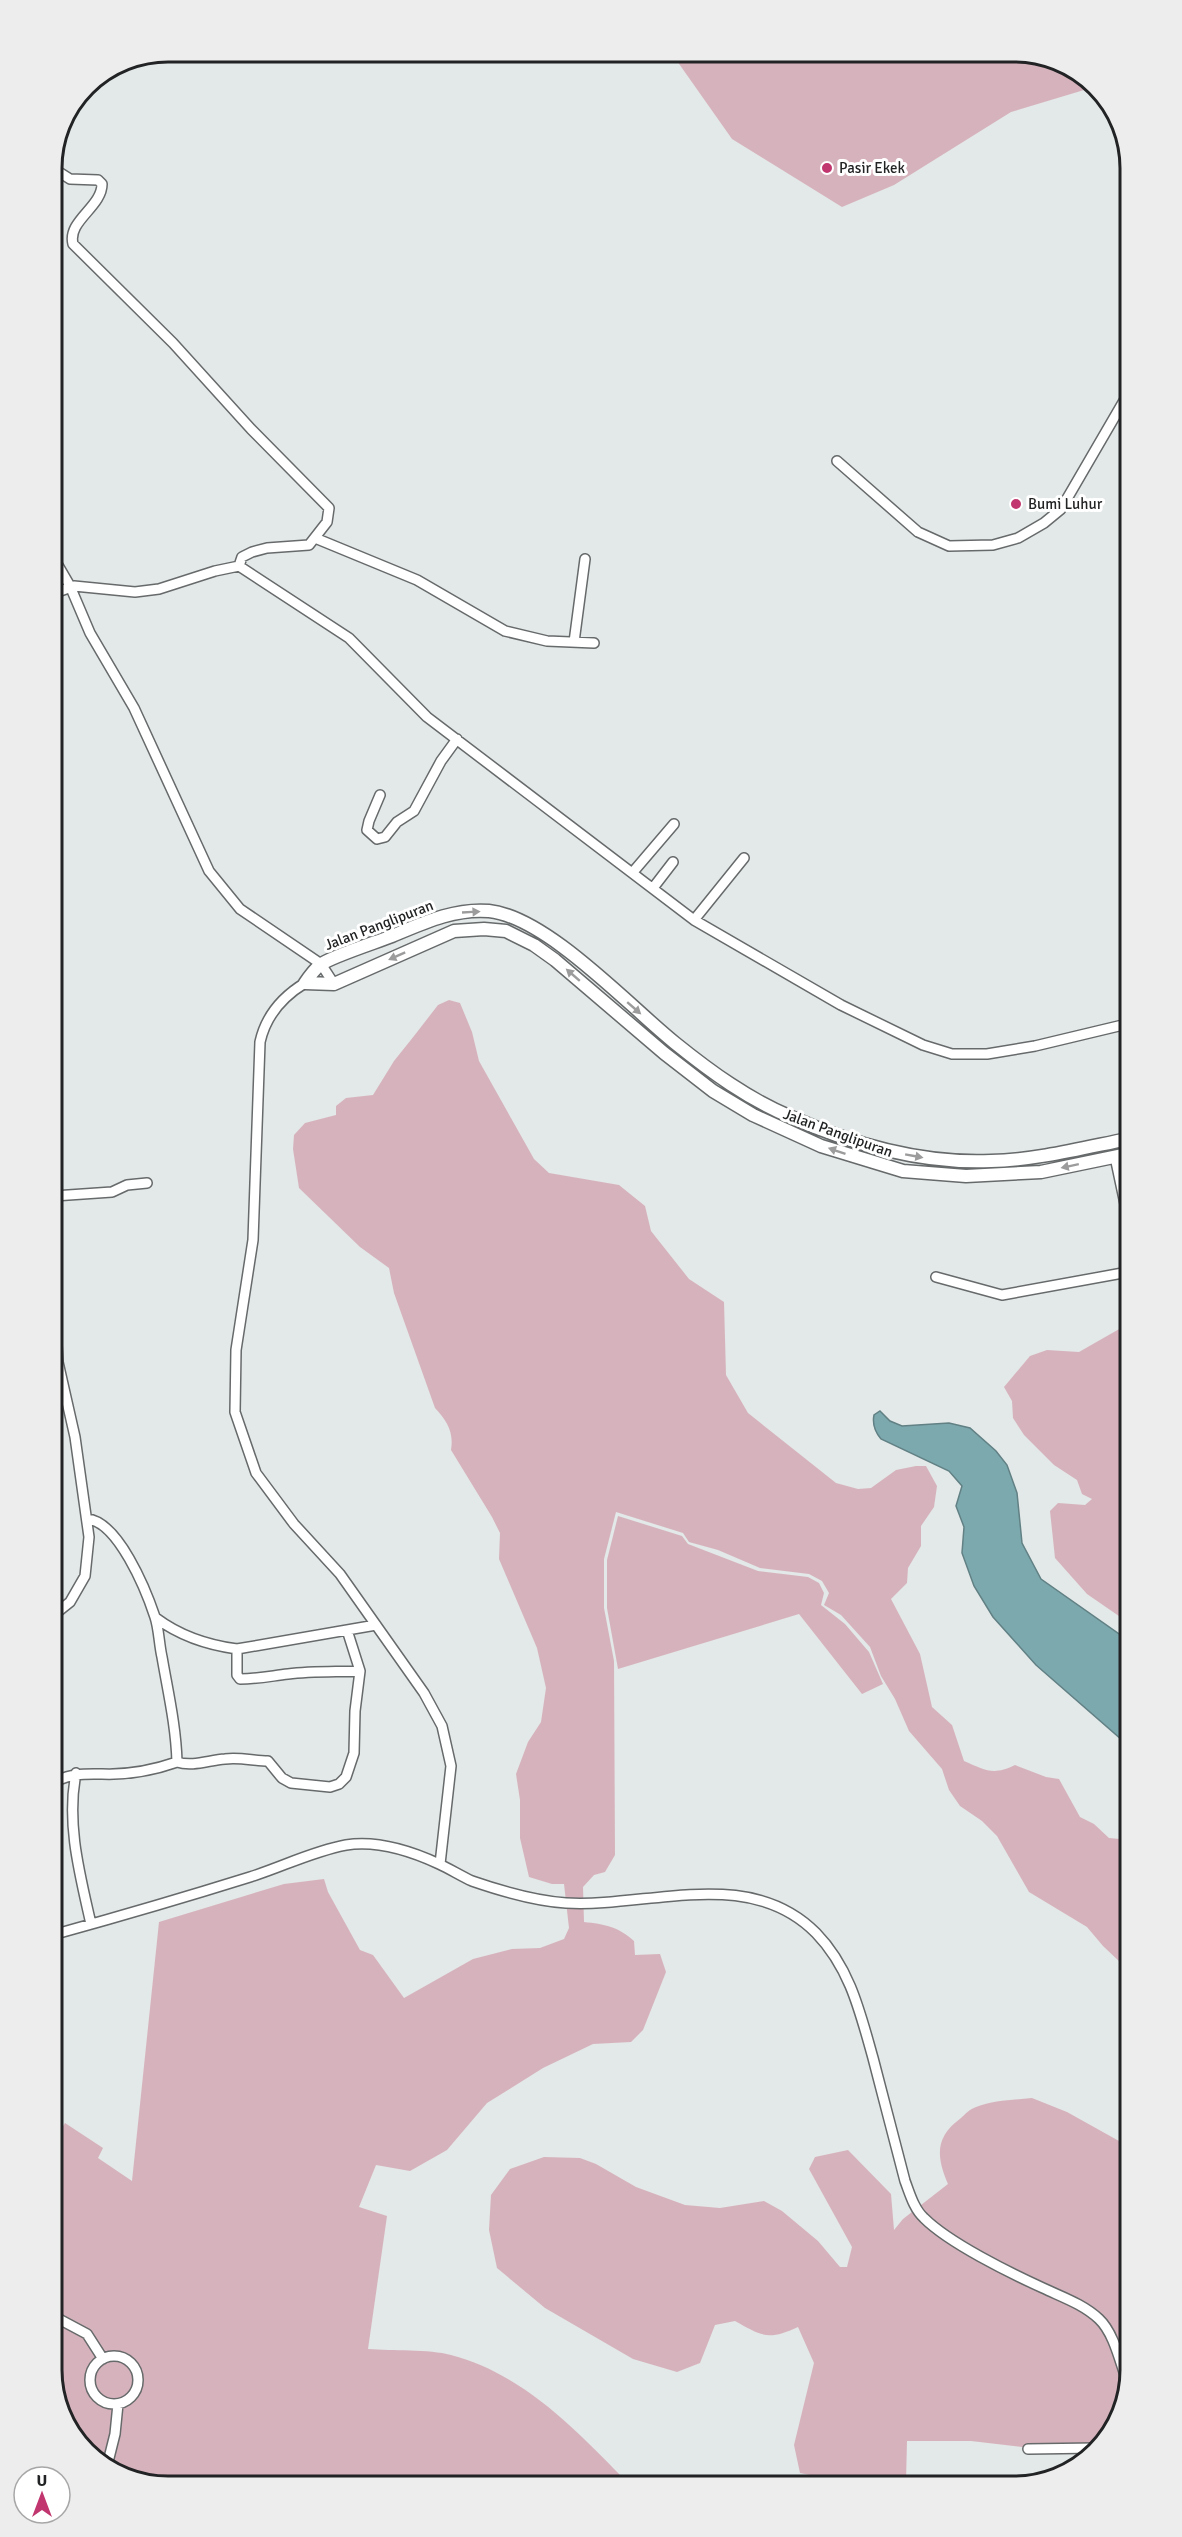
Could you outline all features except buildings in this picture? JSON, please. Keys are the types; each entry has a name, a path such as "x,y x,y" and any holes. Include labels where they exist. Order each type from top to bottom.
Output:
{"main road":[{"name":"Jalan Panglipuran","path":"305,983 321,964 438,917 467,911 490,911 516,918 549,937 675,1043 728,1083 773,1109 841,1137 880,1149 950,1161 1027,1158 1120,1141"},
{"name":"Jalan Panglipuran","path":"305,983 334,984 454,931 484,929 506,931 534,945 555,960 664,1053 733,1104 779,1129 830,1149 903,1171 933,1175 992,1176 1041,1172 1120,1155"},
{"path":"664,1053 675,1043"}],"street":[{"path":"62,174 70,178 98,180 102,184 102,191 98,198 72,231 73,244 173,343 251,429 326,504 330,513 327,522 309,545 267,548 252,552 242,557 239,566"},
{"path":"837,461 918,532 949,546 993,546 1018,538 1044,523 1061,509 1120,408"},
{"path":"315,538 417,580 505,631 532,639 594,643"},
{"path":"574,642 585,560"},
{"path":"62,590 82,585 135,592 159,589 215,571 239,566"},
{"path":"239,566 348,638 426,717 694,920 841,1005 923,1045 952,1054 987,1054 1035,1046 1120,1026"},
{"path":"62,572 90,633 134,708 209,871 240,909 321,964 334,984"},
{"path":"380,795 367,830 377,839 385,837 397,822 414,811 441,761 457,739"},
{"path":"633,872 674,824"},
{"path":"694,920 744,858"},
{"path":"653,888 674,862"},
{"path":"305,983 290,992 273,1009 263,1026 260,1042 253,1240 236,1350 235,1413 256,1473 294,1524 340,1574 424,1693 442,1726 451,1766 440,1864"},
{"path":"62,1195 112,1192 127,1185 147,1183"},
{"path":"936,1276 1002,1295 1120,1273"},
{"path":"62,1380 75,1437 89,1538 85,1576 70,1602 62,1608"},
{"path":"87,1519 96,1519 103,1524 127,1554 156,1618 176,1731 177,1762"},
{"path":"156,1618 195,1640 218,1647 237,1649 376,1625"},
{"path":"62,1779 76,1773 141,1771 177,1762 189,1764 225,1759 268,1761 282,1778 291,1783 330,1787 339,1784 346,1777 354,1754 360,1671 347,1630"},
{"path":"237,1649 237,1675 240,1679 271,1678 312,1672 360,1671"},
{"path":"76,1773 72,1799 75,1848 91,1924"},
{"path":"62,1932 180,1899 261,1874 306,1856 348,1845 386,1845 440,1864 471,1880 545,1900 597,1903 683,1895 737,1894 773,1904 796,1917 816,1933 841,1964 849,1979 860,2009 905,2181 923,2217 949,2238 1024,2280 1079,2305 1100,2320 1108,2331 1120,2363"},
{"path":"62,2321 87,2334 103,2359"},
{"path":"114,2356 125,2359 135,2368 138,2381 134,2393 118,2404 100,2400 92,2390 92,2372 103,2359 114,2356"},
{"path":"109,2458 115,2434 118,2404"},
{"path":"1028,2449 1085,2448"}],"shaded area":[{"path":"678,62 1028,62 1068,76 1086,90 1011,112 894,185 842,207 732,139"},
{"path":"449,1000 460,1003 472,1032 479,1061 534,1159 549,1173 619,1185 645,1206 651,1231 689,1279 724,1302 726,1375 748,1413 836,1483 858,1489 871,1488 896,1470 926,1466 937,1486 934,1507 921,1526 921,1546 908,1568 907,1583 891,1599 920,1654 932,1707 952,1725 964,1761 995,1771 1015,1765 1046,1777 1059,1779 1080,1817 1094,1824 1109,1838 1120,1839 1120,1962 1087,1927 1029,1892 997,1836 982,1821 960,1806 949,1790 942,1769 909,1731 895,1699 881,1676 870,1647 841,1615 824,1605 829,1593 822,1581 809,1574 760,1568 718,1550 689,1542 683,1533 616,1512 604,1559 604,1608 614,1661 615,1855 605,1872 594,1875 583,1887 584,1922 605,1925 623,1932 634,1941 635,1955 660,1954 666,1972 643,2030 631,2042 593,2044 543,2068 487,2103 447,2150 410,2171 376,2165 359,2207 387,2216 368,2349 442,2353 477,2364 502,2376 526,2390 548,2407 621,2476 160,2475 147,2473 121,2465 103,2454 79,2428 65,2397 62,2383 62,2128 65,2123 103,2148 98,2158 132,2181 159,1922 284,1884 324,1879 328,1892 360,1950 373,1955 404,1998 473,1959 512,1949 540,1948 564,1939 569,1928 564,1884 552,1884 529,1877 520,1838 520,1800 516,1774 528,1742 541,1722 546,1688 537,1648 499,1559 500,1533 451,1450 450,1432 446,1422 435,1408 394,1293 389,1268 360,1247 299,1188 293,1149 294,1135 305,1123 336,1115 336,1106 346,1098 373,1095 394,1061 438,1005"},
{"path":"1120,1329 1120,1617 1087,1594 1055,1558 1050,1511 1058,1503 1085,1505 1092,1499 1082,1494 1077,1480 1054,1465 1024,1435 1013,1418 1012,1401 1004,1387 1030,1356 1047,1350 1079,1352"},
{"path":"618,1516 682,1536 688,1544 758,1571 808,1577 819,1583 824,1593 821,1605 845,1624 869,1652 883,1684 862,1694 799,1614 618,1669 607,1608 607,1560"},
{"path":"1032,2098 1067,2112 1120,2141 1120,2377 1115,2404 1110,2416 1099,2434 1088,2445 1022,2447 971,2441 907,2441 906,2476 814,2476 800,2473 794,2445 814,2363 798,2327 779,2334 765,2335 735,2321 715,2325 700,2363 677,2372 633,2359 545,2308 497,2268 489,2230 491,2195 510,2169 544,2157 580,2158 596,2164 636,2187 685,2205 720,2208 764,2201 782,2211 818,2241 840,2267 847,2267 852,2247 809,2169 815,2157 848,2150 891,2194 894,2230 903,2219 948,2184 940,2156 942,2140 946,2132 976,2107"}],"water":[{"path":"880,1411 890,1421 902,1426 949,1423 970,1428 996,1451 1007,1465 1017,1493 1022,1543 1041,1579 1120,1635 1120,1738 1036,1665 993,1617 974,1586 962,1553 964,1527 956,1506 962,1486 949,1471 881,1439 873,1422 874,1415"}],"place":[{"name":"Pasir Ekek","path":"827,168"},
{"name":"Bumi Luhur","path":"1016,504"}]}
